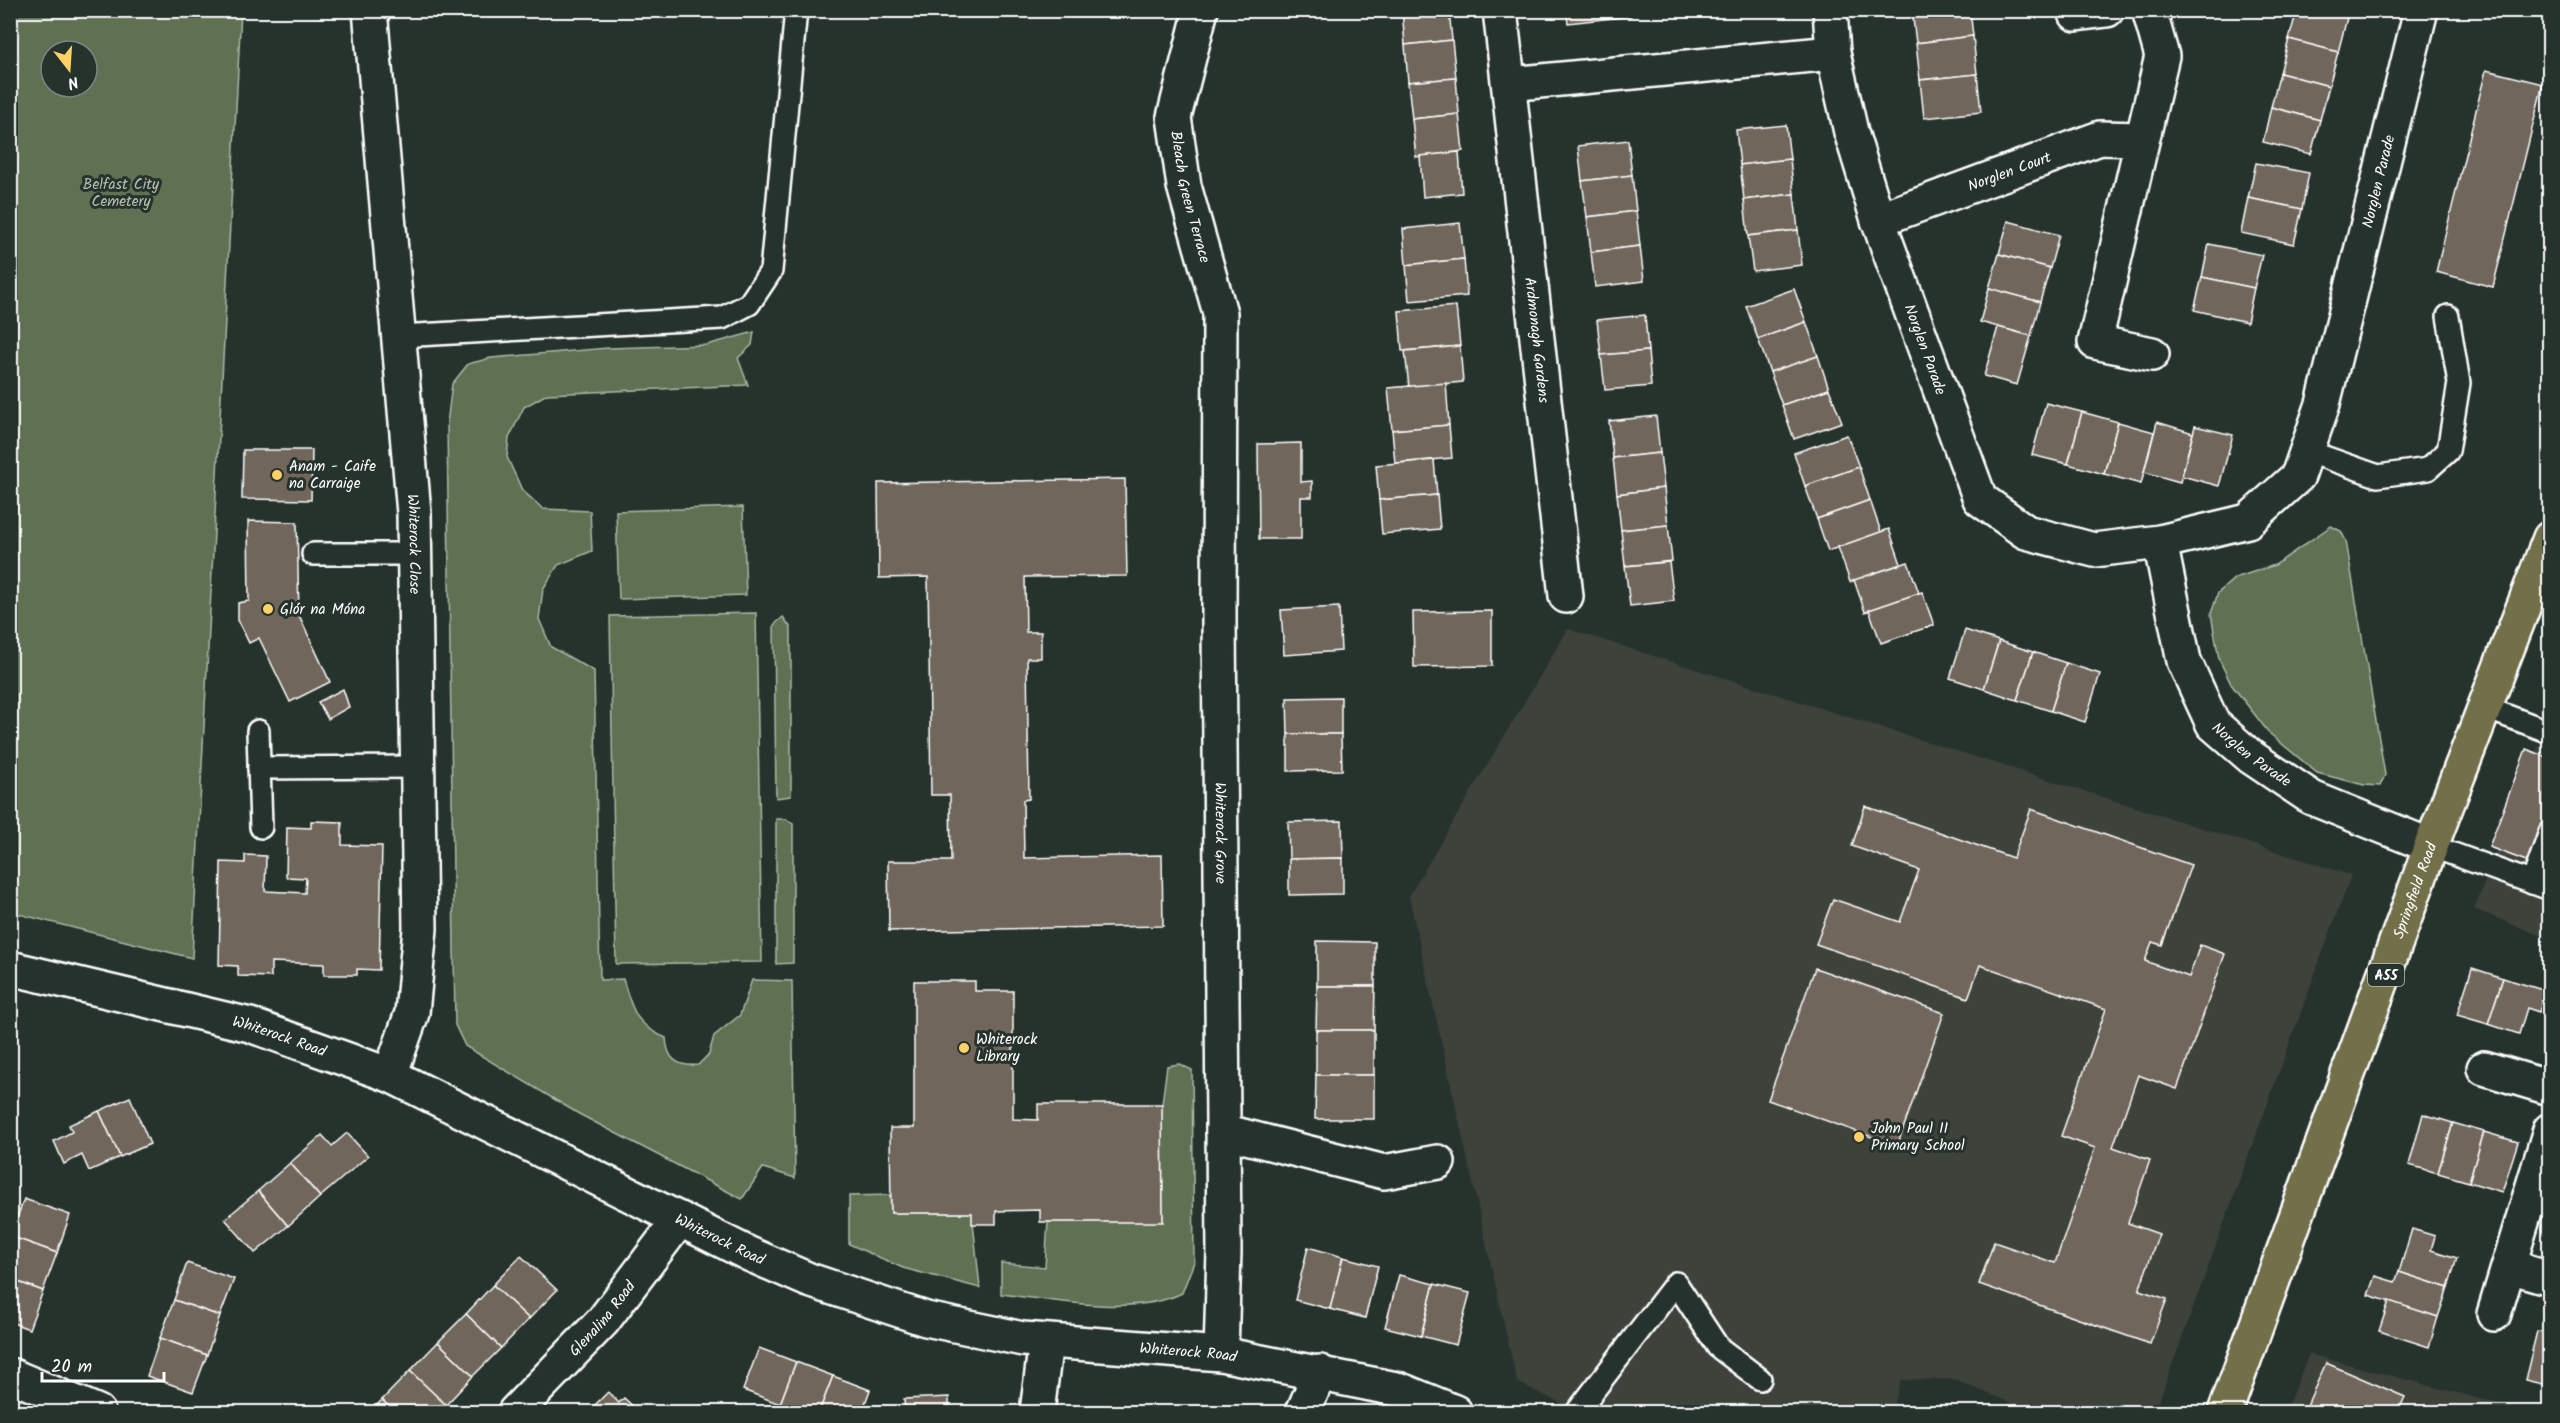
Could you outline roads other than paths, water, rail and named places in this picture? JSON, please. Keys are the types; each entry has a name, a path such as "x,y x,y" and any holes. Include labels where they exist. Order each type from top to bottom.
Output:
{"highway":[{"name":"Springfield Road","path":"2225,1413 2431,846 2550,538"}],"street":[{"name":"Whiterock Close","path":"370,10 413,502 414,554 420,928 412,1013 390,1075"},
{"name":"Bleach Green Terrace","path":"1201,10 1174,117 1184,186 1220,313"},
{"name":"Ardmonagh Gardens","path":"1500,10 1566,596"},
{"name":"Norglen Parade","path":"1830,10 1833,53 1851,132 1878,220 1980,499 2026,532 2094,550 2160,542 2248,521 2298,476 2326,393 2421,10"},
{"path":"2149,10 2162,56 2095,342 2152,354"},
{"path":"1509,84 1833,53"},
{"name":"Norglen Court","path":"1878,220 2100,138 2141,139"},
{"name":"Whiterock Grove","path":"1220,313 1219,619 1223,1131 1221,1354"},
{"name":"Norglen Parade","path":"2160,542 2184,661 2213,723 2251,757 2312,798 2431,846"},
{"name":"Whiterock Road","path":"10,968 250,1025 390,1075 749,1254 809,1280 926,1319 1046,1341 1221,1354 1401,1390 1455,1413"},
{"path":"2484,1068 2550,1088"},
{"path":"2494,1314 2550,1130"},
{"path":"1223,1131 1384,1173 1438,1162"},
{"name":"Glenalina Road","path":"514,1413 603,1321 680,1219"},
{"path":"2509,1266 2550,1278"},
{"path":"1037,1413 1046,1341"},
{"path":"1303,1413 1320,1372"},
{"path":"10,1375 98,1413"}],"lane":[{"path":"399,336 722,318 749,304 771,271 796,10"},
{"path":"2307,451 2378,476 2428,469 2448,451 2458,383 2448,316"},
{"path":"313,554 414,554"},
{"path":"2486,708 2550,732"},
{"path":"258,731 261,827"},
{"path":"260,768 418,767"},
{"path":"2431,846 2541,886 2550,832"},
{"path":"1577,1413 1676,1283 1718,1347 1760,1379"}],"place":[{"name":"Anam - Caife na Carraige","path":"277,475"},
{"name":"Glór na Móna","path":"268,609"},
{"name":"Whiterock Library","path":"964,1048"},
{"name":"John Paul II Primary School","path":"1859,1137"}],"park label":[{"name":"Belfast City Cemetery","path":"121,192"}]}
